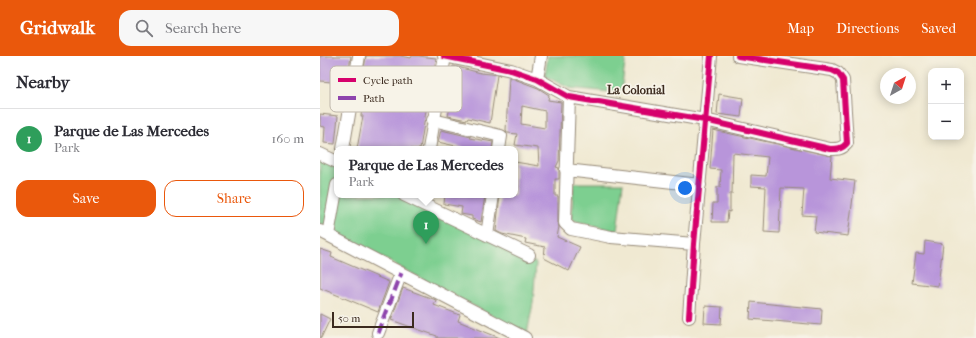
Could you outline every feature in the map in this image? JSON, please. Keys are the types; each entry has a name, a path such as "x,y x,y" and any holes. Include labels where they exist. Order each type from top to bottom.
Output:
{"street":[{"path":"357,66 359,56"},
{"path":"443,66 445,56 511,70 537,79 569,97 705,120 830,149 839,149 844,147 847,143 843,80 838,73 832,70 738,56"},
{"path":"537,79 541,56"},
{"path":"689,317 711,56"},
{"path":"569,97 565,223 570,229 611,237 694,244"},
{"path":"344,146 349,112"},
{"path":"429,146 434,112"},
{"path":"433,120 501,136 500,146"},
{"path":"320,154 334,161"},
{"path":"566,170 700,185"},
{"path":"334,196 324,233 525,338"},
{"path":"487,235 493,198"},
{"path":"422,199 487,235 529,255"},
{"path":"378,332 401,273"}],"green space":[{"path":"548,56 626,56 621,93 569,88 545,76"},
{"path":"320,157 334,164 334,198 403,198 536,263 533,303 527,334 320,225"},
{"path":"574,183 623,183 617,231 571,220"}],"building":[{"path":"320,56 351,56 349,66 330,66 330,82 320,81"},
{"path":"366,56 400,56 411,58 412,56 418,56 436,58 435,66 364,66"},
{"path":"462,68 481,73 500,75 497,75 490,123 468,118 467,120 448,116 449,112 462,112"},
{"path":"509,77 538,88 549,95 548,100 561,102 559,161 556,167 559,168 559,179 555,179 555,196 558,196 559,227 557,237 580,247 569,271 544,258 545,247 525,243 526,239 502,234 496,231 500,198 518,198 518,162 539,166 538,148 515,145 517,134 508,133 506,130","holes":["522,106 545,111 545,128 521,124"]},
{"path":"719,94 743,98 741,117 717,114"},
{"path":"362,112 426,112 420,146 358,146 363,116 361,116"},
{"path":"320,114 338,116 335,144 324,143 325,127 320,126"},
{"path":"441,130 471,137 470,138 493,142 492,146 456,146 438,142"},
{"path":"713,130 832,156 830,178 855,181 848,236 814,232 816,216 802,215 804,189 781,188 779,233 764,232 766,187 751,186 751,175 766,176 768,157 733,153 732,194 730,194 730,212 728,211 727,222 712,222 713,203 717,203 717,187 720,187 721,170 710,169"},
{"path":"445,198 485,198 481,222 472,219 472,216 461,214 462,207 444,204"},
{"path":"925,241 943,244 938,286 912,283 916,253 924,254"},
{"path":"320,249 332,253 331,257 389,282 378,312 320,288"},
{"path":"403,288 436,300 434,305 460,315 458,321 500,338 437,338 437,336 391,320"},
{"path":"751,302 822,309 821,325 750,319"},
{"path":"705,306 722,307 721,324 704,323"},
{"path":"320,314 330,319 321,338 320,338"}],"marked path":[{"path":"378,333 401,273"}],"cycle path":[{"path":"444,56 511,70 537,79 569,97 705,120 830,149 840,148 847,143 843,80 838,73 832,70 738,56"},
{"path":"689,317 711,56"}],"place":[{"name":"Parque de Las Mercedes","path":"426,244"}],"district":[{"name":"La Colonial","path":"636,90"}]}
